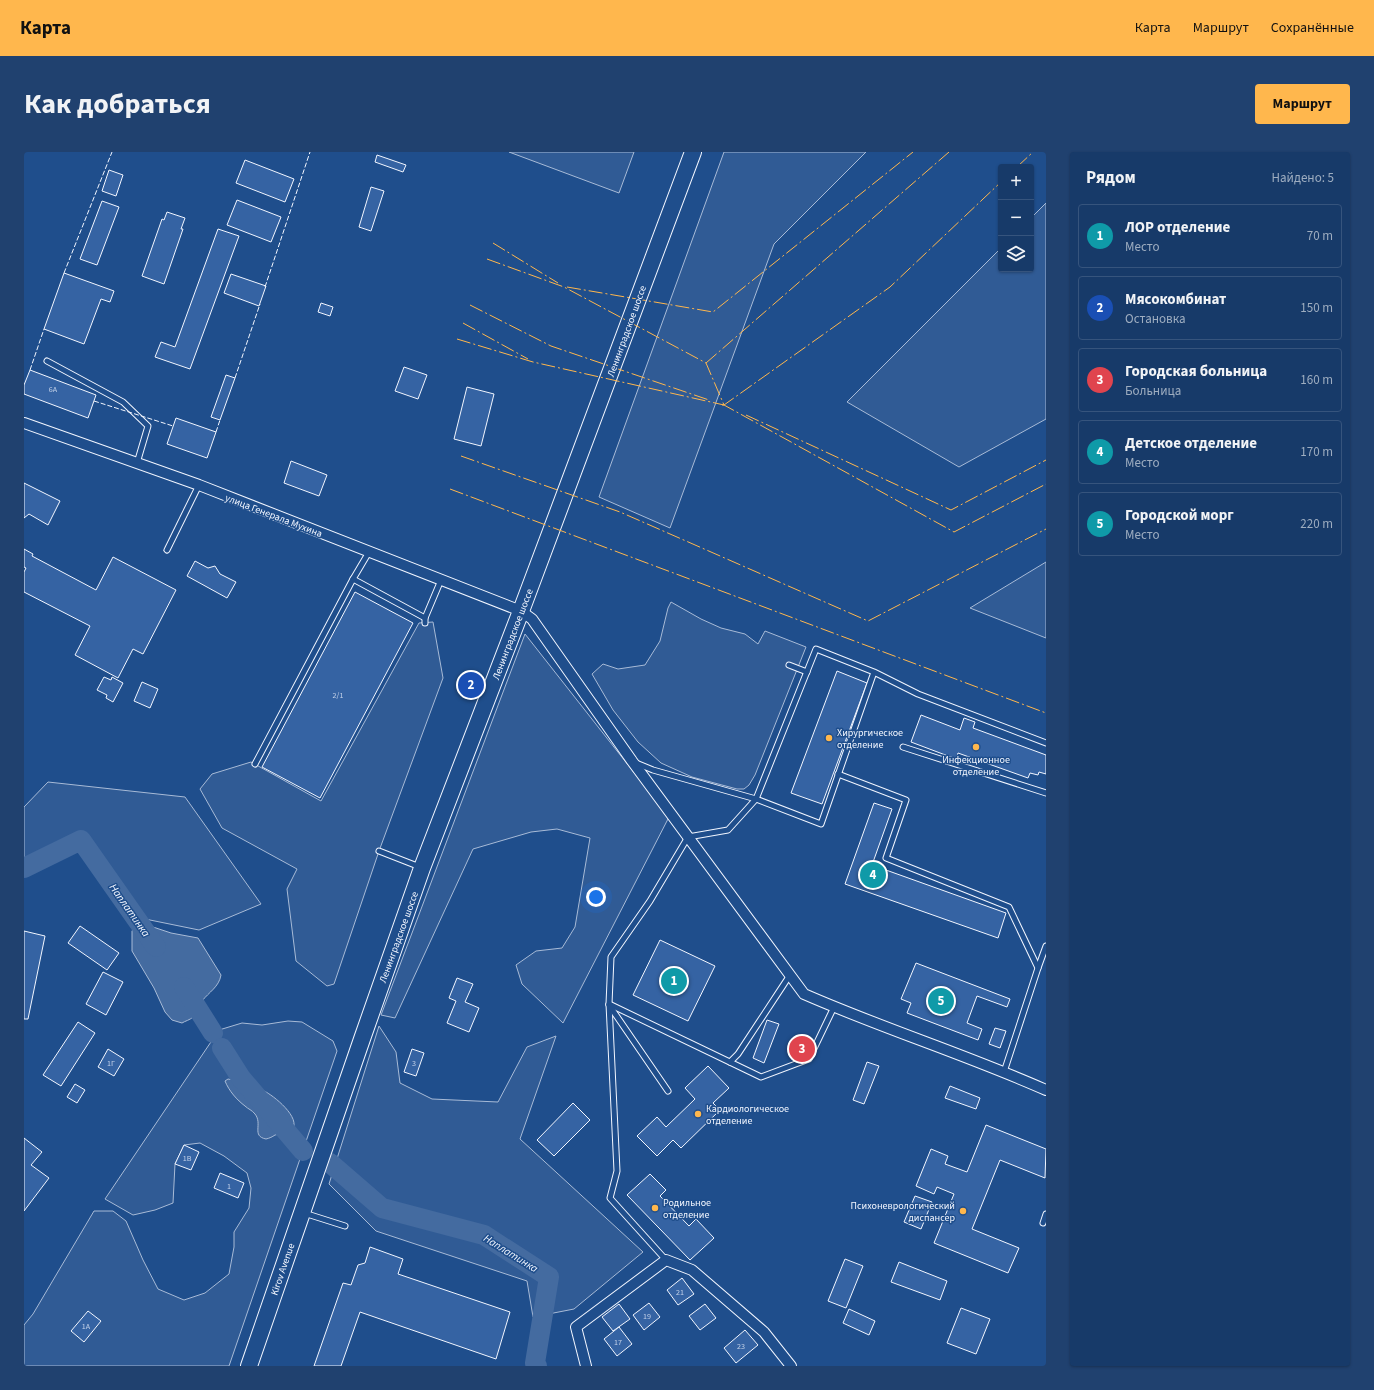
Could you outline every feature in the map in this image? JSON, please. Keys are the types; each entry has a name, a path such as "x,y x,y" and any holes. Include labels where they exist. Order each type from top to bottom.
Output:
{"main road":[{"name":"Ленинградское шоссе","path":"315,1172 422,868 521,611 693,152"},
{"name":"Kirov Avenue","path":"249,1366 315,1172"}],"street":[{"name":"улица Генерала Мухина","path":"24,423 199,486 521,611"},
{"path":"521,611 532,619 632,761 804,994 834,1007 1004,1072 1046,1090"},
{"path":"586,1366 576,1327 666,1260 692,1270 764,1332 791,1366"}],"lane":[{"path":"47,361 123,402 148,426 137,464"},
{"path":"167,550 199,486"},
{"path":"255,764 353,579 369,552"},
{"path":"353,579 425,620 441,580"},
{"path":"666,1260 610,1198 617,1172 609,1004 611,958 650,901 688,837 728,830 756,799 816,649 874,672 918,694 1046,743"},
{"path":"789,665 807,672"},
{"path":"632,761 653,770 756,799 821,824 874,672"},
{"path":"903,747 1046,793"},
{"path":"838,774 906,800 886,858 1009,906 1038,968"},
{"path":"380,851 422,868"},
{"path":"1004,1072 1046,946"},
{"path":"730,1062 738,1054 790,975"},
{"path":"609,1004 761,1077 809,1058 834,1007"},
{"path":"609,1004 668,1091"},
{"path":"301,1212 345,1226"},
{"path":"1042,1223 1046,1214"}],"shaded area":[{"path":"509,152 634,152 619,193"},
{"path":"724,152 866,152 774,244 670,528 599,497"},
{"path":"1046,203 1046,419 959,467 847,402 998,251 998,272 1034,272 1034,215"},
{"path":"1046,562 1046,638 970,608"},
{"path":"671,602 701,619 721,628 745,634 758,644 765,631 806,647 755,775 749,785 744,789 737,789 692,777 661,763 638,742 613,710 592,674 603,664 618,669 645,665 660,641 668,608"},
{"path":"433,622 443,678 379,851 334,984 327,986 296,961 287,889 297,869 222,828 200,789 212,774 251,762 321,801 419,623"},
{"path":"525,634 669,817 563,1023 522,984 516,965 536,951 562,948 575,927 590,838 557,829 531,832 473,849 395,1018 381,1015"},
{"path":"48,782 185,797 261,904 199,930 145,919 87,835 24,861 24,807"},
{"path":"140,925 150,926 171,933 198,938 221,975 218,983 202,1001 193,1017 182,1023 172,1020 165,1012 154,988 132,951 132,931 135,927"},
{"path":"288,1021 302,1022 333,1041 337,1051 229,1366 24,1366 24,1325 33,1314 94,1211 113,1211 126,1221 143,1260 158,1289 184,1300 205,1293 229,1274 234,1247 234,1232 249,1208 251,1188 247,1173 224,1156 200,1143 184,1145 175,1164 173,1203 155,1210 133,1215 105,1199 219,1030 242,1023 262,1025"},
{"path":"379,1026 396,1052 400,1083 432,1099 498,1102 527,1047 556,1036 520,1139 643,1252 574,1309 533,1317 527,1281 376,1231 329,1184"},
{"path":"228,1079 255,1087 274,1097 290,1113 294,1125 292,1130 286,1134 275,1135 266,1139 259,1135 258,1122 255,1114 242,1104 234,1095 225,1081"}],"building":[{"path":"377,155 406,165 403,172 375,162"},
{"path":"245,160 294,179 285,202 236,183"},
{"path":"109,170 123,175 116,196 102,191"},
{"path":"371,187 384,191 371,231 359,227"},
{"path":"237,200 281,217 271,242 227,225"},
{"path":"102,201 119,207 97,265 80,259"},
{"path":"167,212 185,218 181,229 183,229 164,284 142,276 162,219 164,220"},
{"path":"218,229 239,236 190,369 155,357 161,342 175,347"},
{"path":"64,273 114,291 110,302 101,299 84,344 44,329"},
{"path":"231,274 266,286 259,306 224,293"},
{"path":"321,303 333,307 330,316 318,312"},
{"path":"404,367 427,375 418,399 395,391"},
{"path":"30,370 96,395 88,418 24,394 24,385"},
{"path":"226,375 235,378 220,420 211,417"},
{"path":"467,387 494,394 481,446 454,439"},
{"path":"176,418 216,432 207,458 167,444"},
{"path":"291,461 327,475 319,496 284,483"},
{"path":"24,483 60,501 48,525 29,514 24,518"},
{"path":"24,549 33,554 32,556 96,590 113,557 176,590 143,654 133,649 118,678 75,655 90,626 24,592 24,572 26,568 24,567"},
{"path":"195,561 208,568 215,566 220,574 236,582 227,598 187,576"},
{"path":"355,592 413,623 320,798 262,767"},
{"name":"Хирургическое отделение","path":"837,671 867,683 822,804 791,793"},
{"path":"104,677 111,680 112,677 123,683 113,702 106,698 107,695 97,690"},
{"path":"142,682 158,689 150,708 134,701"},
{"name":"Инфекционное отделение","path":"921,715 960,730 964,718 975,722 973,728 1046,755 1046,774 1039,772 1038,775 1030,773 1028,778 958,753 956,759 911,742"},
{"path":"874,803 892,809 872,865 1006,913 998,938 845,884"},
{"path":"80,926 119,953 107,970 68,943"},
{"path":"24,931 45,936 28,1019 24,1019"},
{"path":"660,940 715,966 688,1021 633,995"},
{"path":"916,963 1010,999 1007,1007 977,996 967,1023 982,1029 978,1040 907,1013 911,1003 901,999"},
{"path":"103,972 123,982 106,1015 86,1004"},
{"path":"457,978 473,984 465,1002 479,1008 469,1032 447,1023 456,1001 449,998"},
{"path":"767,1020 779,1024 764,1063 753,1058"},
{"path":"78,1022 95,1033 61,1086 43,1075"},
{"path":"995,1028 1006,1031 1000,1048 989,1044"},
{"path":"108,1049 124,1059 114,1076 98,1067"},
{"path":"412,1049 424,1053 416,1076 404,1072"},
{"path":"867,1062 879,1066 864,1104 853,1100"},
{"name":"Кардиологическое отделение","path":"708,1066 729,1088 713,1103 720,1110 681,1148 673,1140 657,1156 637,1136 657,1117 666,1127 695,1099 685,1088"},
{"path":"75,1084 85,1090 77,1103 67,1097"},
{"path":"950,1086 980,1098 976,1109 945,1098"},
{"path":"573,1103 590,1120 554,1156 537,1140"},
{"name":"Психоневрологический диспансер","path":"986,1125 1046,1149 1045,1178 1000,1160 972,1229 1019,1248 1008,1273 934,1243 954,1194 937,1187 934,1194 916,1186 931,1149 948,1156 945,1164 967,1172"},
{"path":"24,1138 42,1152 31,1165 49,1178 24,1211"},
{"path":"184,1145 199,1152 191,1170 175,1164"},
{"path":"220,1173 244,1183 238,1198 214,1188"},
{"name":"Родильное отделение","path":"650,1174 666,1190 660,1196 689,1226 696,1219 714,1238 690,1260 627,1195"},
{"path":"915,1196 932,1202 921,1229 904,1222"},
{"path":"370,1247 403,1259 398,1274 510,1312 496,1359 360,1312 341,1366 314,1366 343,1283 351,1285 358,1265 365,1263"},
{"path":"845,1259 863,1266 846,1308 828,1301"},
{"path":"899,1262 947,1281 940,1300 891,1282"},
{"path":"682,1278 694,1294 678,1305 667,1290"},
{"path":"649,1303 660,1317 644,1330 633,1315"},
{"path":"619,1304 630,1319 613,1331 602,1317"},
{"path":"705,1304 716,1318 700,1330 689,1316"},
{"path":"961,1308 990,1319 976,1354 947,1343"},
{"path":"849,1309 875,1321 869,1335 843,1323"},
{"path":"88,1311 101,1321 84,1342 71,1331"},
{"path":"619,1327 632,1344 617,1356 604,1339"},
{"path":"745,1330 758,1345 736,1363 724,1348"}],"waterway":[{"name":"Наплатинка","path":"24,868 81,840 156,947"},
{"name":"Наплатинка","path":"184,987 213,1033"},
{"name":"Наплатинка","path":"222,1048 241,1078 303,1151"},
{"name":"Наплатинка","path":"330,1163 382,1208 484,1235 549,1277 535,1363 537,1366"}],"fence":[{"path":"64,273 112,152"},
{"path":"265,287 310,152"},
{"path":"235,378 260,304"},
{"path":"30,370 44,329"},
{"path":"94,401 173,426"},
{"path":"216,432 220,420"}],"power":[{"path":"567,287 713,312 913,152"},
{"path":"706,363 949,152"},
{"path":"1020,164 1033,152"},
{"path":"722,405 890,287 998,185"},
{"path":"493,243 558,283"},
{"path":"487,259 564,287 706,363 724,405 954,532 1046,484"},
{"path":"470,305 551,346 709,400"},
{"path":"463,323 528,359"},
{"path":"457,339 533,362 724,405"},
{"path":"746,415 951,510 1046,460"},
{"path":"461,456 620,512 868,621 1046,529"},
{"path":"450,489 1046,713"}],"place":[{"name":"Мясокомбинат","path":"471,685"},
{"name":"Хирургическое отделение","path":"829,738"},
{"name":"Инфекционное отделение","path":"976,747"},
{"name":"Детское отделение","path":"873,875"},
{"name":"ЛОР отделение","path":"674,981"},
{"name":"Городской морг","path":"941,1001"},
{"name":"Городская больница","path":"802,1049"},
{"name":"Кардиологическое отделение","path":"698,1114"},
{"name":"Родильное отделение","path":"655,1208"},
{"name":"Психоневрологический диспансер","path":"963,1211"}]}
